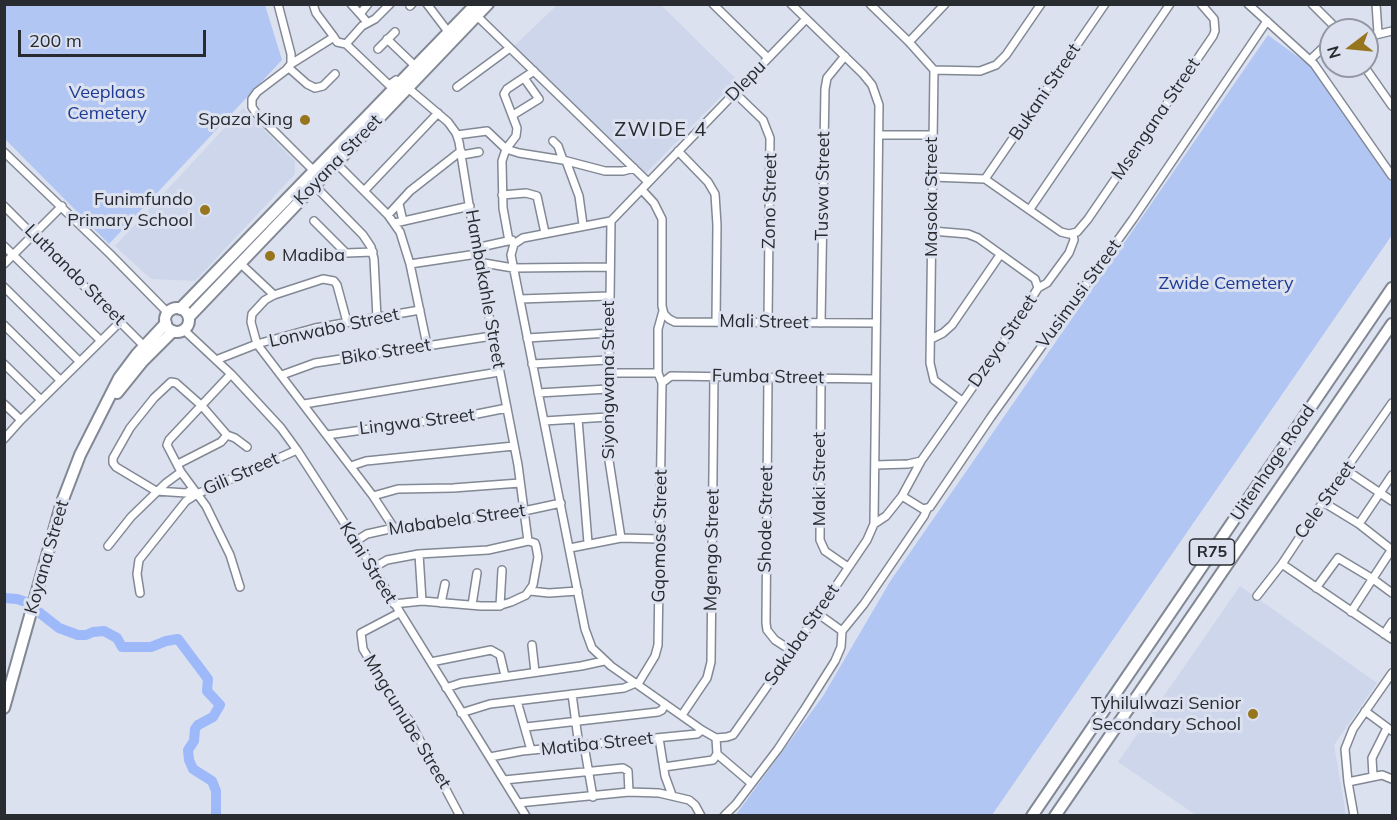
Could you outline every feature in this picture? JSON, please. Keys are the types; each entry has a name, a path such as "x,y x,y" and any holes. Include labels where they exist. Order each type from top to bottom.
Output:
{"main road":[{"name":"Koyana Street","path":"184,313 315,172 477,10 488,4"},
{"name":"Koyana Street","path":"184,313 241,264 408,88 477,10"},
{"name":"Uitenhage Road","path":"1032,816 1392,288"},
{"path":"173,310 184,313 189,324 173,324 173,310"},
{"name":"Koyana Street","path":"4,708 67,486 86,440 119,378 144,346 173,324"},
{"name":"Koyana Street","path":"102,412 173,324"},
{"name":"Uitenhage Road","path":"1056,816 1392,324"}],"street":[{"path":"278,4 291,54 290,66 307,84 315,88 322,86 335,74"},
{"path":"313,4 318,16 337,42 346,44 390,85 469,4"},
{"path":"351,4 367,22"},
{"path":"360,14 368,4"},
{"path":"346,44 367,22 379,16 390,4"},
{"path":"713,4 768,58"},
{"name":"Sakuba Street","path":"716,738 733,735 867,540 874,524 879,105 867,78 791,4"},
{"path":"870,4 934,70 980,71 996,65 1006,55 1041,4"},
{"path":"909,42 945,4"},
{"name":"Bukani Street","path":"985,179 1105,4"},
{"path":"1030,209 1170,4"},
{"name":"Msengana Street","path":"1038,288 1047,283 1069,253 1075,233 1088,219 1215,31 1214,19 1201,4"},
{"path":"1248,4 1310,60 1392,175"},
{"path":"428,5 446,29"},
{"path":"1317,6 1328,18"},
{"path":"477,10 510,48 648,182"},
{"name":"Dlepu","path":"611,221 806,19"},
{"name":"Vusimusi Street","path":"842,631 864,604 927,509 1139,210 1267,21"},
{"path":"378,49 395,32"},
{"path":"315,172 256,113 252,107 252,99 257,92 290,66 334,37"},
{"path":"387,39 412,63"},
{"path":"457,87 510,48"},
{"path":"1310,60 1319,51"},
{"name":"Tuswa Street","path":"821,323 825,89 827,78 844,56"},
{"name":"Masoka Street","path":"934,70 930,363 934,380 962,401"},
{"path":"509,241 503,213 502,161 516,133 516,124 505,92 534,71"},
{"path":"513,115 541,102 524,78"},
{"path":"1372,78 1392,106"},
{"name":"Hambakahle Street","path":"408,88 451,125 457,135 462,153 477,255 530,541"},
{"name":"Zono Street","path":"735,93 763,120 770,138 768,322"},
{"path":"561,111 568,104"},
{"path":"364,191 438,113"},
{"path":"457,135 487,131 506,149 605,171 623,171 634,168"},
{"path":"879,135 932,135"},
{"path":"553,141 558,146 579,196 583,225"},
{"name":"Kani Street","path":"4,152 62,206 173,324 231,374 281,428 373,568 524,815"},
{"path":"388,215 416,186 462,153 479,152"},
{"path":"678,152 708,182 715,194 716,322"},
{"path":"336,163 388,215 404,238 427,345"},
{"path":"932,177 985,179 1061,232 1075,233"},
{"path":"314,185 363,235 373,252 377,318"},
{"path":"642,190 654,203 662,219 662,309 658,329 658,373 662,383"},
{"path":"502,195 526,193 537,196 544,233"},
{"path":"399,204 403,221"},
{"name":"Luthando Street","path":"4,206 144,346"},
{"path":"4,264 62,206"},
{"path":"395,223 470,206"},
{"path":"314,221 346,253 373,252"},
{"path":"410,264 477,255 509,241 611,221"},
{"name":"Siyongwana Street","path":"611,221 608,454 621,538"},
{"name":"Dzeya Street","path":"902,496 921,461 996,354 1038,288 1035,279 978,238 968,234 932,231"},
{"path":"523,238 513,248 513,265 588,639 592,648 604,661 716,738 715,759 664,767"},
{"path":"4,246 100,340"},
{"path":"477,255 513,265 610,267"},
{"path":"931,339 943,333 951,325 1000,255"},
{"path":"241,264 274,295"},
{"path":"347,322 340,291 334,281 329,279 314,281 274,295 265,300 252,314 251,322 257,344 373,495 394,528"},
{"path":"4,287 79,361"},
{"path":"520,299 609,296"},
{"name":"Mali Street","path":"662,309 666,318 671,321 875,323"},
{"name":"Lonwabo Street","path":"216,360 257,344 315,328 420,310"},
{"path":"4,439 121,321"},
{"path":"4,325 60,380"},
{"path":"527,338 609,333"},
{"name":"Biko Street","path":"282,375 315,363 492,336"},
{"path":"532,364 608,360"},
{"path":"4,364 41,400"},
{"path":"304,404 499,372"},
{"path":"609,373 658,373"},
{"path":"231,374 167,442 179,468 206,506 230,555 240,587"},
{"name":"Fumba Street","path":"662,383 671,376 875,378"},
{"name":"Mgengo Street","path":"682,715 707,678 711,662 714,376"},
{"name":"Shode Street","path":"768,376 766,623 771,635 792,651"},
{"name":"Maki Street","path":"821,378 820,540 825,550 848,567"},
{"path":"195,491 186,493 156,491 113,463 113,458 130,428 168,383 176,383 202,406 227,435 247,447"},
{"name":"Gqomose Street","path":"637,684 655,656 658,645 662,383"},
{"path":"538,393 608,389"},
{"name":"Cele Street","path":"1257,596 1282,564 1392,403"},
{"path":"4,404 21,420"},
{"name":"Lingwa Street","path":"327,435 507,408"},
{"path":"544,421 608,417"},
{"path":"578,419 588,543"},
{"path":"108,546 131,517 179,468 221,442 227,435"},
{"path":"351,466 366,461 514,446"},
{"name":"Gili Street","path":"140,593 137,574 140,560 195,491 297,450"},
{"path":"875,465 908,464 921,461"},
{"path":"1346,470 1392,501"},
{"path":"1359,524 1392,475"},
{"path":"373,495 398,489 520,483"},
{"path":"874,524 885,516 902,496 927,509"},
{"path":"1323,502 1359,524 1392,550 1352,612"},
{"name":"Mababela Street","path":"356,541 368,534 394,528 524,511 561,503"},
{"path":"570,548 621,538 659,538"},
{"path":"373,568 387,560 419,554 488,550 530,541 536,546 538,556 530,591"},
{"path":"419,554 422,601"},
{"path":"1316,588 1338,558 1392,593"},
{"path":"1282,564 1392,639"},
{"path":"500,606 502,570"},
{"path":"472,606 477,573"},
{"path":"441,603 445,584"},
{"path":"394,604 422,601 500,606 530,591 549,593 578,591"},
{"name":"Mngcunube Street","path":"399,613 362,633 363,649 399,709 409,720 460,816"},
{"path":"724,816 736,804 778,749 835,661 842,631 817,613"},
{"path":"1384,633 1392,622"},
{"path":"532,645 535,672"},
{"path":"431,662 491,650 500,655 505,676"},
{"path":"446,688 461,683 604,661"},
{"path":"1354,816 1345,749 1353,729 1392,673"},
{"path":"461,713 490,704 624,688 637,684"},
{"path":"572,694 575,721 588,770 592,797"},
{"path":"517,701 531,750"},
{"path":"525,727 658,712 665,704"},
{"path":"1365,711 1390,729 1373,754 1372,776"},
{"name":"Matiba Street","path":"490,757 531,750 697,734 702,730"},
{"path":"659,738 672,795"},
{"path":"717,754 751,783"},
{"path":"504,780 622,768 627,769 629,792"},
{"path":"1348,782 1382,775 1392,779"},
{"path":"518,803 629,792 672,795 693,802 701,816"}],"shaded area":[{"path":"557,5 661,5 737,80 647,172 642,173 512,48"},
{"name":"Funimfundo Primary School","path":"243,108 295,161 295,174 195,281 151,279 115,246"},
{"name":"Tyhilulwazi Senior Secondary School","path":"1240,586 1377,683 1334,745 1346,815 1196,815 1118,762"}],"green space":[{"name":"Veeplaas Cemetery","path":"4,5 265,5 282,60 109,244 5,139"},
{"name":"Zwide Cemetery","path":"1268,35 1316,70 1319,78 1321,78 1392,183 1392,235 992,815 735,816 823,696 891,580"}],"waterway":[{"path":"4,598 26,602 59,628 78,635 104,631 117,638 122,647 151,647 178,639 208,679 207,691 220,705 213,717 195,729 194,741 188,750 193,769 212,781 216,791 216,816"}],"place":[{"name":"Spaza King","path":"305,120"},
{"name":"Funimfundo Primary School","path":"205,210"},
{"name":"Madiba","path":"270,256"},
{"name":"Tyhilulwazi Senior Secondary School","path":"1253,714"}],"district":[{"name":"ZWIDE 4","path":"661,130"}]}
